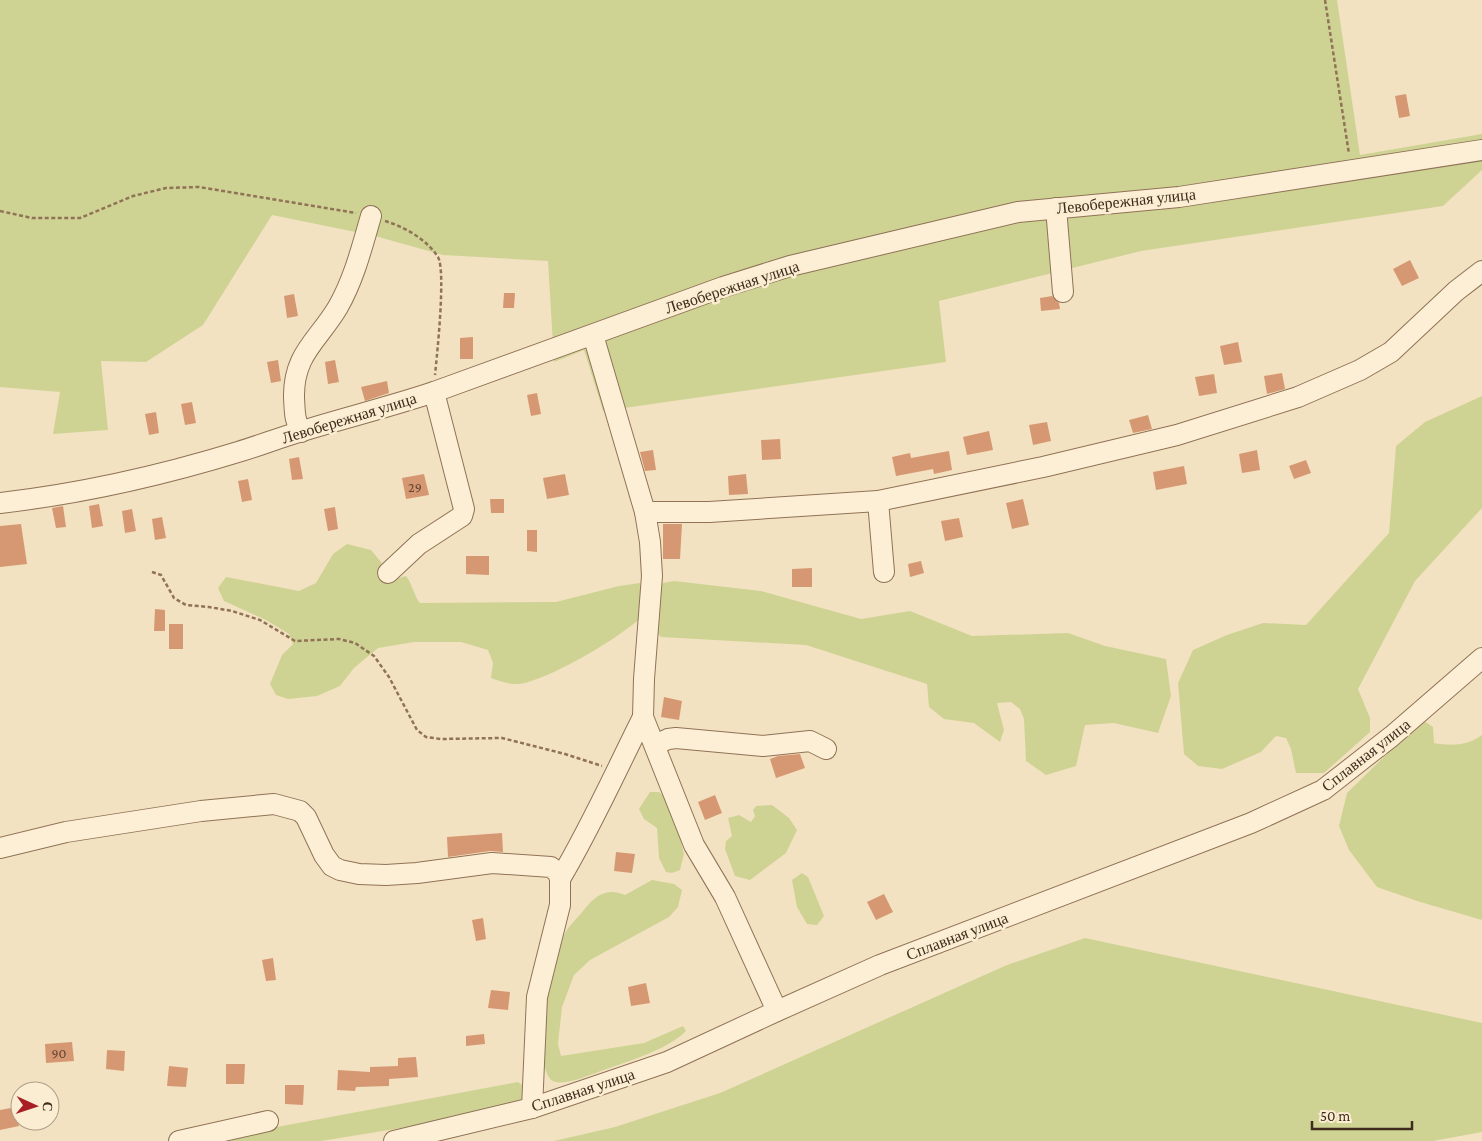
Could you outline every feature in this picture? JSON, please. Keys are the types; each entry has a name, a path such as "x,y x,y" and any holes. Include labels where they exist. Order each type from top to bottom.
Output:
{"street":[{"name":"Левобережная улица","path":"0,503 139,478 237,452 434,392 723,287 790,266 1018,212 1179,197 1482,150"},
{"path":"1056,208 1063,292"},
{"path":"300,432 295,421 294,392 297,368 306,349 338,306 358,261 371,216"},
{"path":"645,512 709,512 878,501 1043,467 1177,435 1298,397 1360,370 1391,352 1456,291 1482,271"},
{"path":"560,879 594,818 615,771 643,717 652,576 650,542 645,512 593,335"},
{"path":"388,573 419,544 462,516 464,510 434,392"},
{"path":"878,501 884,572"},
{"name":"Сплавная улица","path":"394,1141 532,1108 667,1062 880,965 1251,823 1324,790 1392,736 1482,658"},
{"path":"643,717 694,845 725,897 777,1011"},
{"path":"655,745 668,739 676,738 763,746 810,741 826,749"},
{"path":"0,848 66,832 201,811 274,804 300,811 306,817 324,855 332,866 340,870 359,874 386,875 492,864 546,865 555,870 560,879 560,905 537,997 532,1108"},
{"path":"179,1141 268,1121"}],"path":[{"path":"1324,0 1352,171"},
{"path":"0,211 32,218 80,218 133,196 166,188 199,187 371,216 400,225 424,240 439,258 442,281 434,392"},
{"path":"152,572 161,576 174,598 186,605 224,610 260,620 295,641 339,639 355,643 374,656 390,677 417,730 426,737 441,740 502,738 565,754 615,771"}],"green space":[{"path":"0,0 1337,0 1360,155 1482,134 1482,170 1443,206 1141,251 939,301 946,362 603,411 584,350 554,362 548,261 443,255 375,236 272,215 203,325 146,362 101,361 108,430 53,434 60,392 0,387"},
{"path":"1482,396 1482,508 1415,581 1358,689 1370,718 1370,732 1324,773 1296,773 1291,749 1286,738 1276,736 1261,752 1222,769 1198,766 1184,754 1178,683 1193,650 1227,635 1263,623 1306,625 1389,533 1396,446 1425,422"},
{"path":"347,544 371,550 381,562 391,580 406,576 420,603 556,602 619,586 640,583 643,596 642,617 617,636 570,664 538,679 521,684 512,684 491,678 493,663 488,650 461,642 414,642 378,648 354,668 340,686 317,696 288,699 276,695 270,684 282,655 293,644 289,634 266,620 224,601 218,588 226,577 299,591 316,583 333,554"},
{"path":"674,581 761,591 861,619 910,611 972,636 1068,633 1105,646 1166,659 1171,696 1158,733 1114,723 1085,725 1076,766 1046,775 1026,761 1024,719 1020,709 1011,702 997,703 1004,730 1000,742 974,723 944,719 929,707 927,684 806,645 661,637 656,632 659,591 663,583"},
{"path":"1424,721 1433,727 1434,743 1446,745 1465,743 1482,735 1482,920 1377,887 1349,850 1339,826 1347,793"},
{"path":"650,792 659,792 668,800 680,837 684,854 680,870 672,873 666,872 659,858 657,828 644,819 639,809"},
{"path":"772,805 789,818 797,830 786,853 750,880 735,876 725,849 726,841 732,836 728,818 739,815 751,822 755,816 753,810 756,806"},
{"path":"802,873 808,877 824,916 817,925 807,924 797,907 792,880"},
{"path":"652,880 674,884 682,890 678,907 669,917 590,960 574,975 562,1007 558,1044 561,1056 644,1043 683,1026 686,1031 669,1044 636,1059 573,1081 561,1083 553,1081 548,1075 544,1064 542,1050 543,1017 553,964 564,935 587,906 601,894 612,892 625,895"},
{"path":"1085,938 1482,1023 1482,1132 1433,1141 554,1141 615,1127 720,1093 1007,965"},
{"path":"518,1082 522,1085 523,1098 514,1104 432,1123 321,1141 232,1141 234,1135"}],"building":[{"path":"1406,94 1410,116 1399,118 1395,96"},
{"path":"1410,260 1419,278 1402,286 1393,269"},
{"path":"504,293 515,293 514,308 503,308"},
{"path":"294,294 298,316 287,318 284,296"},
{"path":"1052,296 1059,303 1060,309 1041,311 1040,298"},
{"path":"473,337 473,359 460,359 460,338"},
{"path":"1238,342 1242,362 1224,365 1220,346"},
{"path":"278,360 281,381 271,383 267,362"},
{"path":"335,360 339,382 328,384 325,362"},
{"path":"1282,373 1285,389 1267,394 1264,376"},
{"path":"1214,374 1217,393 1199,396 1195,377"},
{"path":"387,381 389,393 365,401 361,387"},
{"path":"537,393 541,414 531,416 527,395"},
{"path":"192,402 196,423 185,425 181,404"},
{"path":"156,412 159,433 149,435 145,414"},
{"path":"1148,415 1152,429 1133,433 1129,420"},
{"path":"1047,422 1051,441 1033,445 1029,425"},
{"path":"989,431 993,450 967,455 963,437"},
{"path":"780,439 781,459 762,460 761,440"},
{"path":"653,450 656,470 645,471 640,452"},
{"path":"1257,450 1260,470 1242,473 1239,454"},
{"path":"949,451 952,470 934,474 933,469 896,476 892,457 910,453 911,458"},
{"path":"299,457 303,479 292,480 289,459"},
{"path":"1306,460 1311,473 1294,479 1289,466"},
{"path":"1184,466 1187,484 1156,490 1153,472"},
{"path":"424,474 429,495 406,499 402,478"},
{"path":"565,474 569,495 547,499 543,478"},
{"path":"746,474 748,494 729,495 728,476"},
{"path":"248,479 252,500 242,502 238,481"},
{"path":"490,499 504,499 504,513 491,513"},
{"path":"1023,499 1029,525 1012,529 1006,503"},
{"path":"99,504 103,526 92,528 89,506"},
{"path":"63,506 66,527 56,528 52,508"},
{"path":"335,507 338,529 328,531 324,509"},
{"path":"132,509 136,531 125,533 122,511"},
{"path":"162,517 166,538 155,540 152,519"},
{"path":"959,518 963,537 945,541 941,521"},
{"path":"21,524 27,564 0,567 0,526"},
{"path":"663,524 682,524 680,559 663,559"},
{"path":"527,530 537,530 537,552 527,551"},
{"path":"466,556 489,556 489,575 466,574"},
{"path":"921,561 924,573 910,577 908,564"},
{"path":"812,568 812,587 792,587 792,569"},
{"path":"155,609 165,610 165,631 154,631"},
{"path":"169,624 183,624 183,649 169,649"},
{"path":"664,697 682,701 679,720 661,717"},
{"path":"800,754 805,768 776,778 770,759 778,756"},
{"path":"715,795 722,813 705,820 698,802"},
{"path":"502,833 503,852 490,851 448,857 447,837"},
{"path":"616,852 635,854 632,873 614,871"},
{"path":"884,894 893,912 876,920 867,902"},
{"path":"483,918 486,939 476,941 472,920"},
{"path":"273,958 276,980 266,981 262,960"},
{"path":"646,983 650,1003 631,1006 628,987"},
{"path":"491,990 510,992 508,1010 488,1008"},
{"path":"484,1034 485,1044 466,1046 466,1036"},
{"path":"72,1042 74,1061 46,1063 45,1044"},
{"path":"107,1050 125,1051 124,1071 106,1069"},
{"path":"416,1057 418,1077 389,1079 389,1086 356,1087 355,1091 337,1090 338,1070 370,1072 370,1067 398,1066 398,1058"},
{"path":"226,1064 245,1064 244,1084 226,1084"},
{"path":"169,1066 188,1068 186,1087 167,1086"},
{"path":"285,1085 304,1085 303,1105 285,1104"},
{"path":"10,1108 10,1128 0,1130 0,1110"}]}
